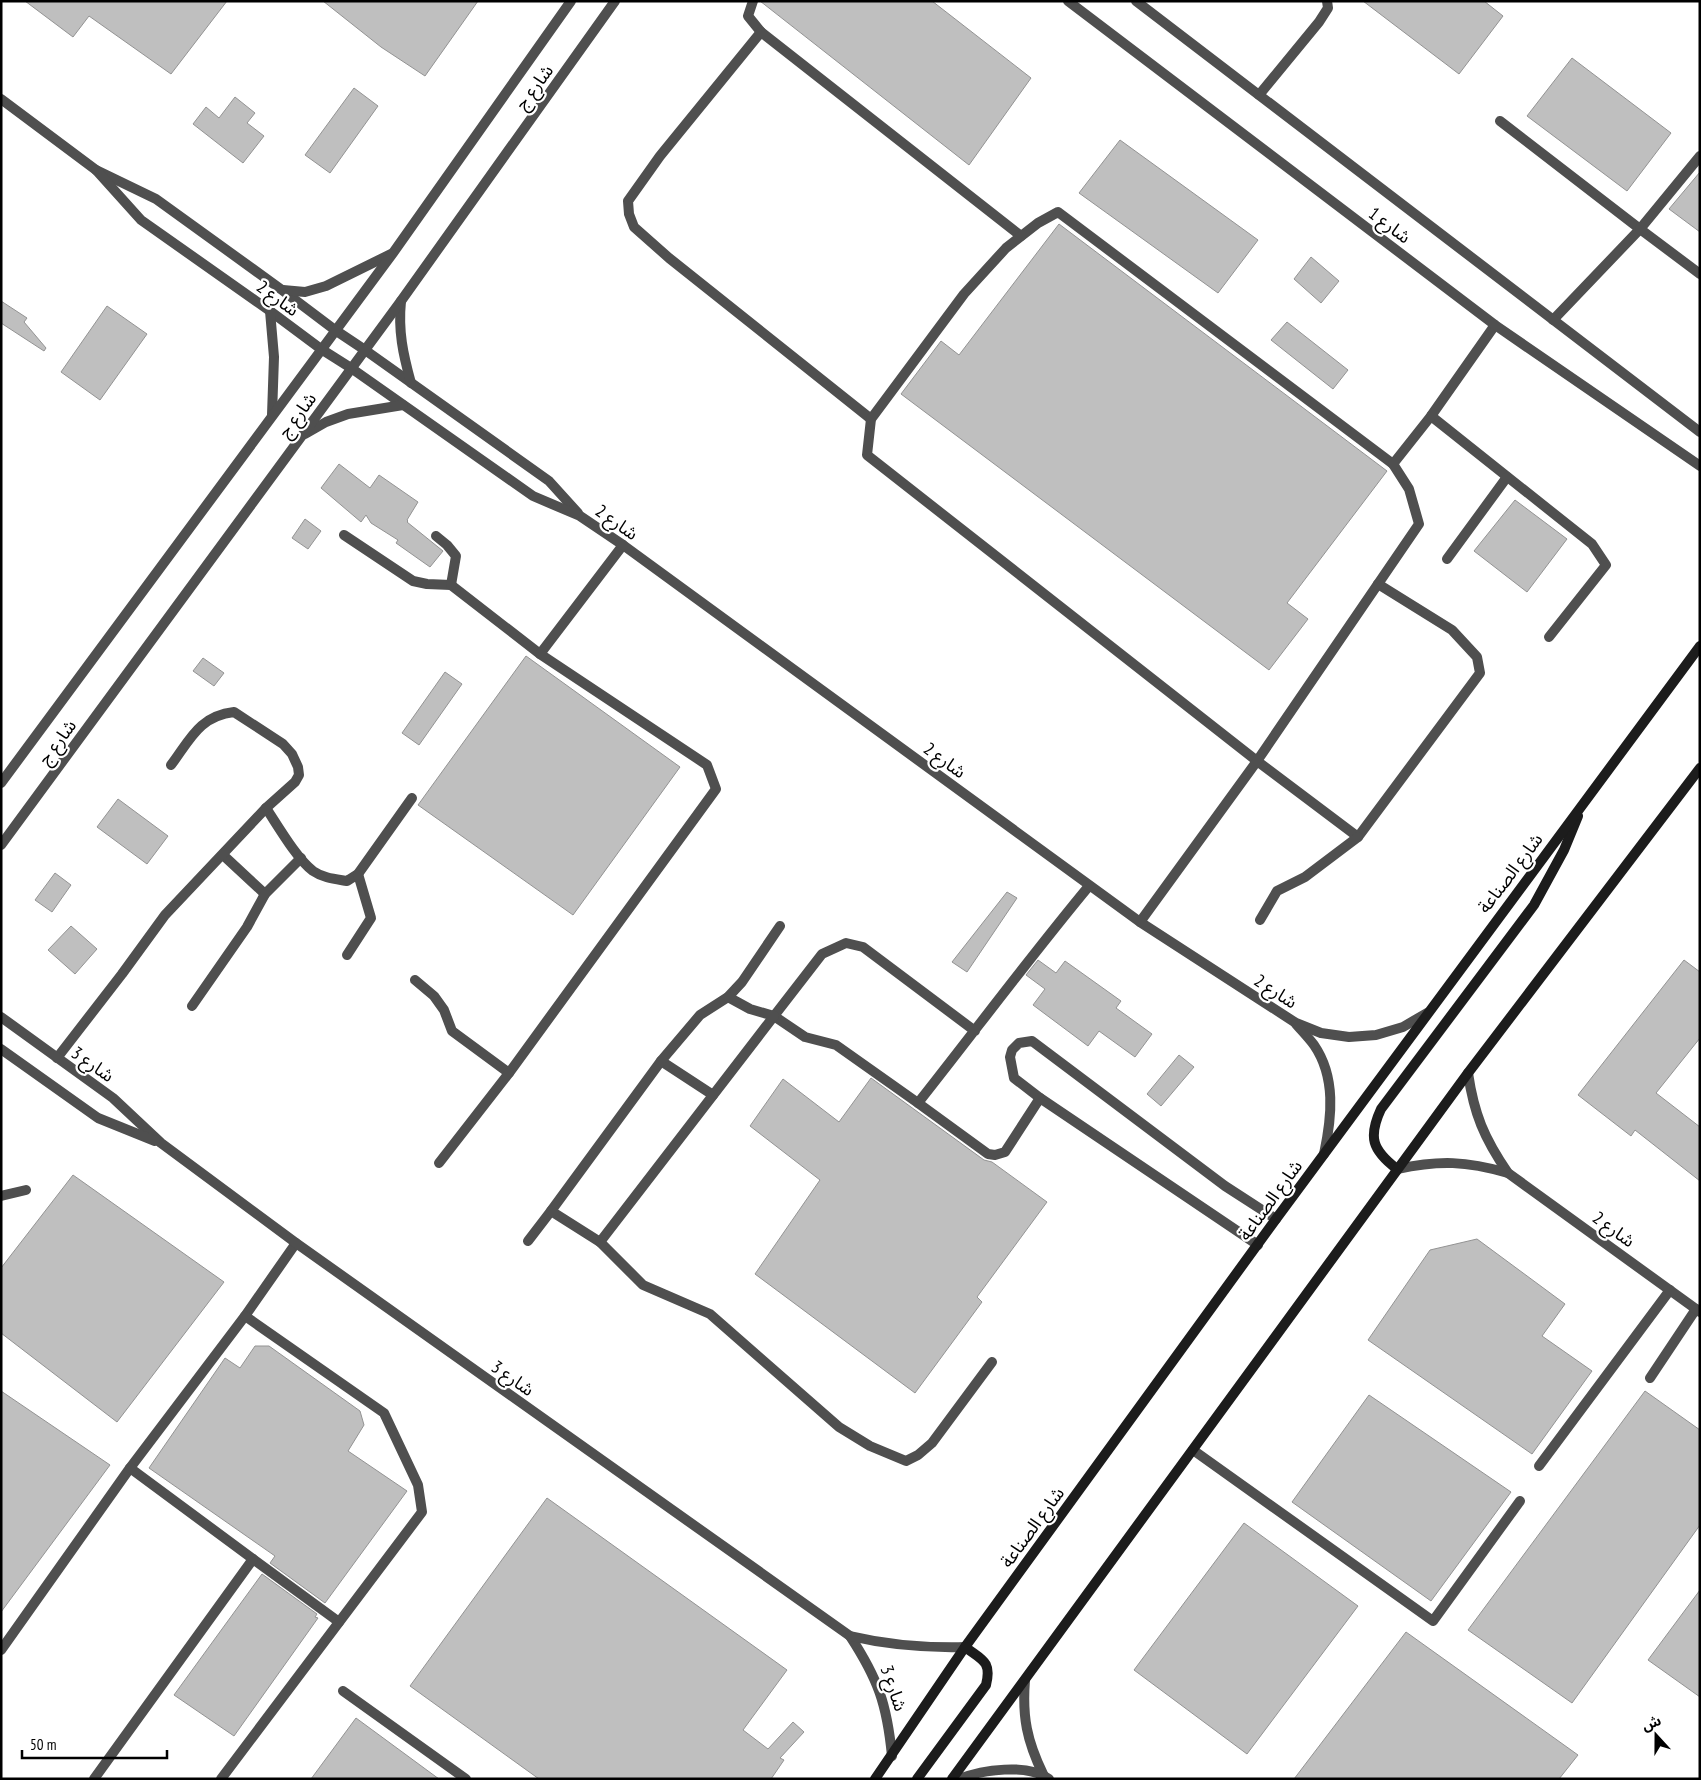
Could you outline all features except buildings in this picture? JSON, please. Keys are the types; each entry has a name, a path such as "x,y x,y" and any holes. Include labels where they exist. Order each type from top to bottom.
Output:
{"street":[{"name":"شارع ج","path":"1,783 393,253 571,1"},
{"name":"شارع ج","path":"1,845 365,350 615,1"},
{"path":"754,1 748,16 761,32 1021,236"},
{"name":"شارع 1","path":"1068,1 1495,325 1700,466"},
{"name":"شارع 1","path":"1136,1 1700,432"},
{"path":"1259,95 1319,22 1328,8 1327,1"},
{"path":"761,32 660,156 628,201 629,214 634,227 669,258 871,419"},
{"name":"شارع 2","path":"1,99 96,170 156,199 335,330 549,481 580,516"},
{"path":"1500,121 1700,274"},
{"path":"1553,320 1640,229 1700,156"},
{"name":"شارع 2","path":"96,170 141,220 321,349 533,496 580,516 623,545 1089,886 1140,922 1296,1023 1321,1033 1349,1037 1376,1035 1403,1027 1427,1013"},
{"path":"1140,922 1257,761 1419,524 1409,489 1393,464 1058,212 1038,224 1006,248 964,294 871,419 867,455 1257,761 1358,837"},
{"path":"282,290 305,292 326,286 393,253"},
{"path":"401,300 400,340 412,383"},
{"path":"270,311 274,357 272,415"},
{"path":"1393,464 1431,416 1495,325"},
{"path":"302,436 326,422 348,414 403,405"},
{"path":"1431,416 1592,544 1606,565 1549,637"},
{"path":"1447,559 1507,477"},
{"path":"344,535 413,581 427,584 451,585 540,654 707,765 716,789 509,1073 439,1163"},
{"path":"436,536 456,556 451,585"},
{"path":"540,654 623,545"},
{"path":"1260,920 1277,891 1306,877 1358,837 1480,674 1477,657 1452,630 1378,584"},
{"name":"شارع الصناعة","path":"875,1779 965,1647 1276,1218 1700,646"},
{"path":"57,1058 165,915 266,808 295,782 299,774 292,754 283,744 234,712 214,717 201,724 171,765"},
{"path":"952,1779 1468,1073 1700,768"},
{"path":"266,808 301,858 313,871 328,878 347,881 358,874 412,798"},
{"path":"1398,1169 1385,1160 1373,1138 1374,1124 1381,1109 1534,905 1564,850 1583,803"},
{"path":"223,855 265,894"},
{"path":"192,1006 246,927 265,894 301,858"},
{"path":"347,955 371,918 358,874"},
{"path":"918,1103 1050,932 1089,886"},
{"path":"528,1241 661,1061 700,1015 728,997 742,982 780,926"},
{"path":"600,1242 822,954 846,943 863,947 974,1031"},
{"path":"415,980 434,996 444,1010 452,1031 509,1073"},
{"path":"728,997 750,1009 774,1016 805,1037 836,1045 988,1154 995,1155 1004,1152 1040,1098"},
{"name":"شارع 3","path":"1,1017 114,1098 161,1143 296,1243 850,1636 868,1663 881,1692 889,1724 892,1756"},
{"name":"شارع 2","path":"1296,1023 1315,1046 1327,1073 1332,1102 1324,1154"},
{"path":"1258,1245 1040,1098 1014,1078 1010,1057 1012,1050 1020,1043 1032,1041 1225,1186 1276,1218"},
{"name":"شارع 3","path":"1,1050 98,1118 161,1143"},
{"path":"661,1061 713,1095"},
{"name":"شارع 2","path":"1468,1073 1472,1100 1480,1126 1508,1173 1698,1311"},
{"name":"شارع 2","path":"1398,1169 1425,1163 1453,1162 1481,1166 1508,1173"},
{"path":"1,1196 26,1190"},
{"path":"551,1211 600,1242 643,1285 710,1314 839,1427 870,1446 906,1461 932,1443 992,1362"},
{"path":"1,1650 130,1468 245,1316 296,1243"},
{"path":"1539,1466 1670,1290"},
{"path":"1650,1378 1698,1311"},
{"path":"222,1779 422,1512 418,1485 384,1413 245,1316"},
{"path":"1192,1450 1433,1621 1520,1501"},
{"path":"130,1468 340,1622"},
{"path":"94,1779 253,1559"},
{"name":"شارع 3","path":"850,1636 911,1646 965,1647"},
{"path":"918,1779 986,1685 989,1673 985,1662 965,1647"},
{"path":"1025,1680 1023,1704 1026,1729 1033,1752 1046,1777"},
{"path":"343,1691 466,1779"},
{"path":"958,1779 972,1774 996,1770 1020,1770 1046,1777"}]}
